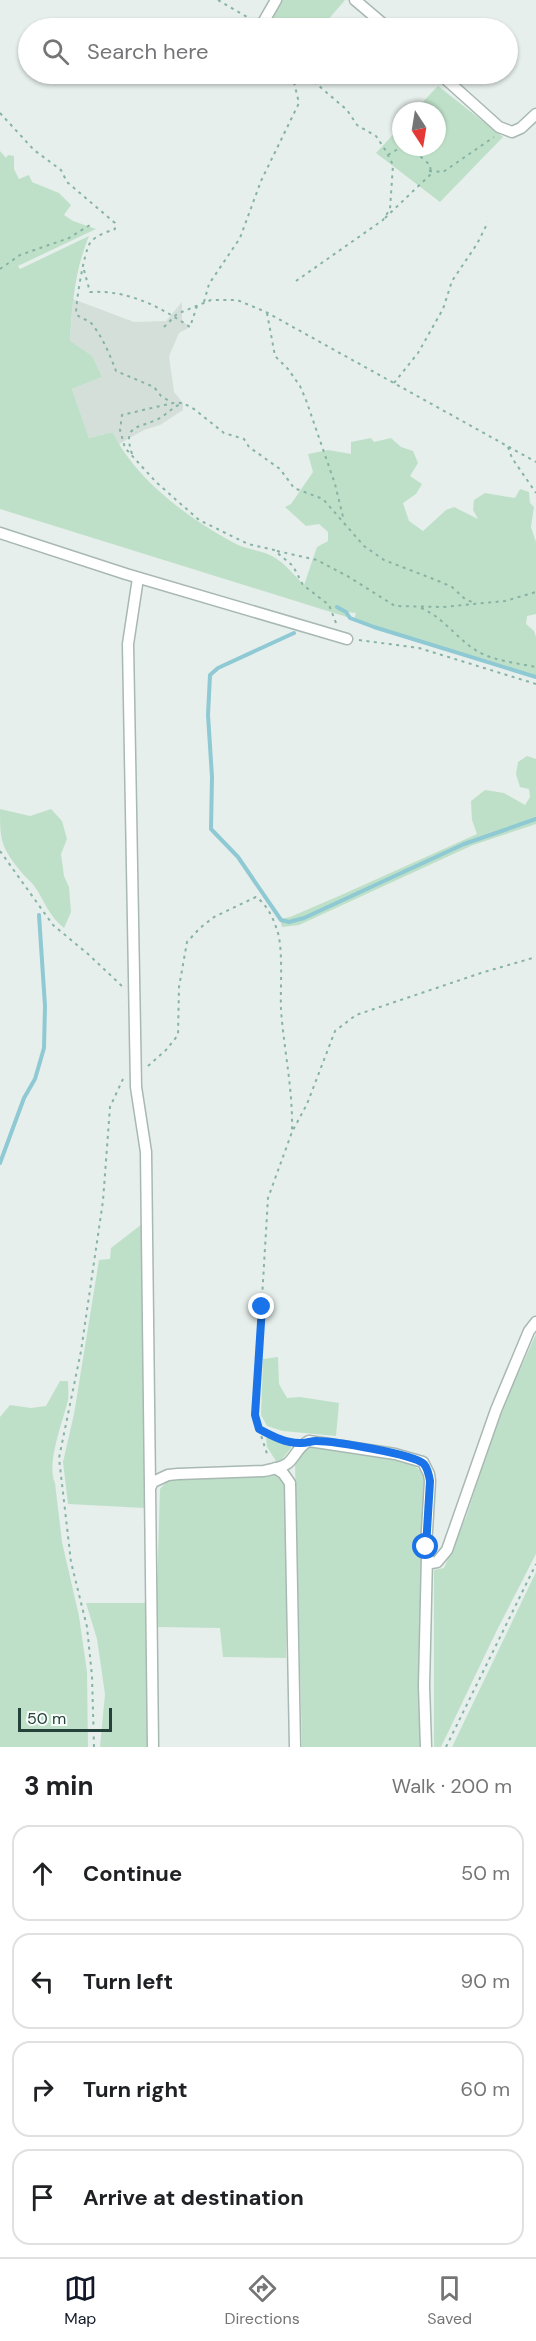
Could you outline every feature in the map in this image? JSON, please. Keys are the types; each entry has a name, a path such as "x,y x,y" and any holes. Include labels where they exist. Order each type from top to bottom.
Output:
{"street":[{"path":"262,18 276,0"},
{"path":"355,0 376,18"},
{"path":"451,84 499,127 512,132 521,128 536,114"},
{"path":"0,533 138,578 344,638"},
{"path":"138,578 128,644 135,1055 146,1152 153,1747"},
{"path":"427,1556 431,1563 434,1563 442,1559 447,1550 496,1410 529,1331 536,1322"},
{"path":"150,1488 153,1482 168,1475 264,1471 275,1468 289,1462 304,1444 316,1441 403,1455 423,1462 430,1481 424,1686 426,1747"},
{"path":"275,1468 284,1473 290,1483 295,1747"}],"path":[{"path":"218,0 248,18"},
{"path":"204,303 209,284 240,238 261,181 299,103 294,84"},
{"path":"317,84 347,110 357,124 376,136 393,165 390,209 383,220"},
{"path":"0,113 34,150 61,170 67,182 115,223 115,229 99,236 89,244 76,314 90,322 106,347 116,371 154,387 161,396 173,403"},
{"path":"429,171 443,172 497,135"},
{"path":"388,155 392,153"},
{"path":"296,281 383,220 422,184 431,174 430,165 420,156"},
{"path":"394,383 418,353 443,309 452,281 477,244 488,222"},
{"path":"0,269 20,255 69,238 90,225"},
{"path":"84,268 90,292 110,291 138,297 190,327 197,306"},
{"path":"164,327 177,314 212,300 237,300 266,312 536,462"},
{"path":"266,312 272,348 275,356 288,369 303,393 335,484 344,524"},
{"path":"474,603 436,580 384,560 364,546 323,499 294,488 280,469 249,447 244,440 224,433 183,403 173,403 122,415 120,430 125,448 156,482 199,520 248,544 317,560 395,606 443,607 505,601 536,592"},
{"path":"133,457 127,440 129,433 142,424 158,419 183,403"},
{"path":"508,447 512,458 536,493"},
{"path":"274,550 293,566 303,585 328,605 344,638 419,648 536,684"},
{"path":"419,607 431,612 478,651 536,667"},
{"path":"0,851 53,925 134,997"},
{"path":"136,1079 178,1035 179,987 188,942 214,917 256,897 263,902 277,928 281,1008 289,1072 292,1132"},
{"path":"275,1468 267,1454 255,1415 268,1198 292,1132 307,1104 335,1031 356,1015 536,957"},
{"path":"94,1747 93,1676 87,1627 71,1562 59,1458 81,1351 101,1213 110,1107 135,1055"},
{"path":"259,1429 282,1440 304,1444"},
{"path":"446,1747 536,1564"}],"shaded area":[{"path":"73,299 134,322 166,321 182,302 182,321 190,327 179,333 169,356 174,392 183,403 183,410 160,425 144,430 119,444 113,432 89,438 72,389 102,377 70,341"}],"green space":[{"path":"277,0 345,0 330,18 267,18"},
{"path":"438,86 503,137 440,202 376,153 392,136 392,156 446,156 446,102 423,102"},
{"path":"0,151 6,158 8,155 14,156 14,169 19,179 29,175 32,182 59,193 71,205 64,215 73,221 96,229 18,266 20,269 89,236 77,274 70,341 92,356 102,377 72,389 89,438 113,432 135,466 166,498 202,524 238,545 277,559 304,585 317,547 328,541 328,532 319,524 306,526 285,507 291,504 313,472 308,454 328,450 351,454 351,442 371,438 374,442 391,438 401,447 413,451 418,463 410,476 422,484 416,494 403,503 409,521 423,531 446,510 454,507 478,519 473,510 474,500 485,493 515,498 520,489 529,492 530,503 534,507 531,527 536,542 536,614 527,616 526,624 534,631 536,637 536,677 354,620 356,613 346,612 350,618 0,509"},
{"path":"527,756 536,759 536,824 473,845 299,925 282,927 280,919 339,896 477,834 472,820 471,801 485,790 504,793 525,805 530,797 529,789 520,787 516,774 518,762"},
{"path":"0,809 30,816 51,809 62,821 67,839 61,854 64,876 69,887 71,912 64,928 55,919 34,885 22,873 6,850 1,837"},
{"path":"142,1224 145,1508 68,1504 63,1462 74,1414 99,1260 110,1259 111,1248"},
{"path":"536,1334 536,1554 441,1747 434,1747 434,1570 444,1568 466,1517 499,1416"},
{"path":"278,1357 279,1384 287,1398 300,1397 339,1403 336,1436 283,1431 267,1426 261,1415 263,1359"},
{"path":"60,1381 68,1381 68,1398 56,1442 53,1475 62,1542 79,1616 87,1672 88,1747 0,1747 0,1417 10,1405 31,1408 46,1406"},
{"path":"266,1438 290,1444 291,1448 280,1462 276,1461 267,1447"},
{"path":"312,1446 410,1463 420,1470 424,1479 421,1561 422,1747 302,1747 295,1465 300,1453"},
{"path":"270,1474 280,1476 286,1481 288,1491 286,1658 223,1657 220,1628 156,1627 160,1489 167,1481 184,1478"},
{"path":"536,1572 536,1747 452,1747"},
{"path":"86,1603 147,1603 148,1747 100,1747 105,1694 97,1639"}],"waterway":[{"path":"337,607 346,612 350,618 374,627 536,677"},
{"path":"294,633 218,668 210,675 208,715 212,777 211,829 238,857 281,920 289,922 304,918 464,844 536,819"},
{"path":"0,1163 24,1098 35,1079 44,1048 45,1006 39,915"}],"route":[{"path":"262,1307 255,1415 259,1429 282,1440 304,1444 316,1441 347,1445 412,1457 423,1462 430,1481 426,1547"}]}
